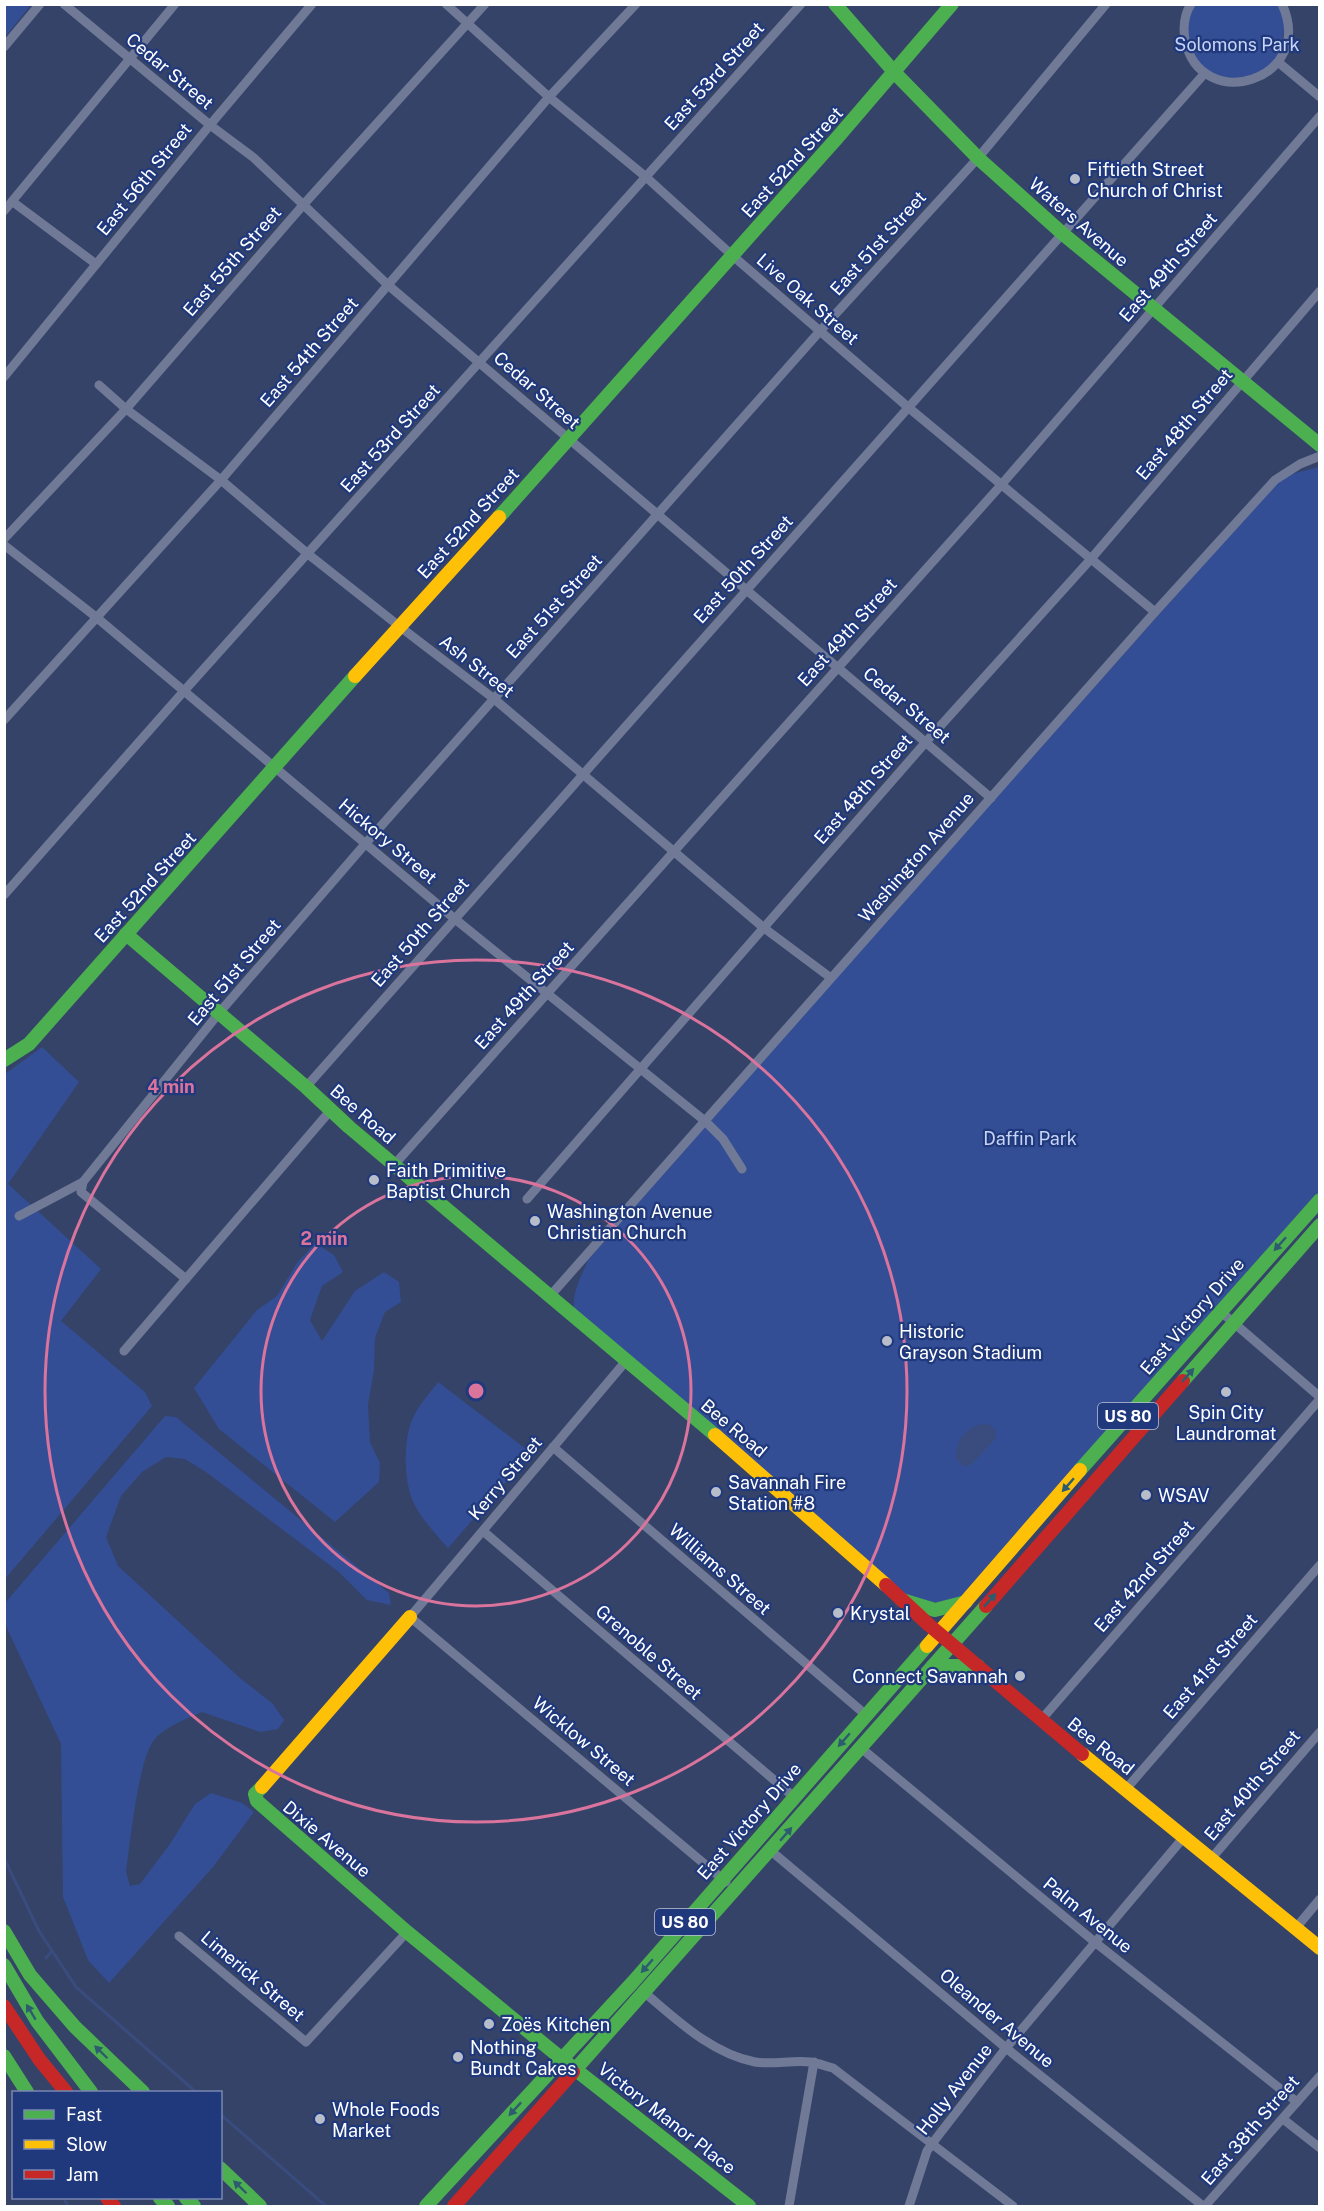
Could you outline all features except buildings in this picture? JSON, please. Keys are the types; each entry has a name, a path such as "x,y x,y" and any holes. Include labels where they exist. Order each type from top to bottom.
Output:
{"main road":[{"name":"Waters Avenue","path":"835,4 895,73 978,158 1063,234 1320,445"},
{"name":"East 52nd Street","path":"4,1060 29,1044 399,626 733,256 895,73 952,4"},
{"name":"Bee Road","path":"126,934 306,1087 330,1111 750,1465 1041,1720 1320,1948"},
{"name":"East Victory Drive","path":"426,2206 633,1982 1220,1311 1320,1200"},
{"name":"East Victory Drive","path":"454,2206 737,1890 1320,1225"},
{"path":"902,1600 935,1610 966,1602"},
{"name":"Dixie Avenue","path":"410,1617 255,1794 257,1801 407,1932 562,2058"},
{"path":"933,1666 978,1666"},
{"path":"4,1932 30,1975 75,2026 142,2091"},
{"path":"4,1965 37,2021 90,2091"},
{"path":"4,2006 33,2050 65,2091"},
{"path":"4,2056 26,2091"},
{"name":"Victory Manor Place","path":"562,2058 749,2206"},
{"path":"222,2170 260,2206"}],"street":[{"path":"4,47 40,4"},
{"name":"Cedar Street","path":"64,4 210,125 254,158 388,285 991,798"},
{"path":"4,211 175,4"},
{"name":"East 56th Street","path":"4,376 312,4"},
{"name":"Live Oak Street","path":"446,4 549,97 646,177 733,256 909,408 1155,612"},
{"name":"East 55th Street","path":"4,539 126,409 304,204 485,4"},
{"name":"East 54th Street","path":"4,720 221,480 549,97 636,4"},
{"name":"East 53rd Street","path":"4,895 184,691 481,363 801,4"},
{"name":"East 51st Street","path":"19,1216 83,1182 219,1013 366,843 820,331 978,158 1106,4"},
{"path":"1191,4 1185,21 1184,35 1187,48 1195,63 1205,73 1228,82 1244,83 1265,74 1278,62 1286,49 1289,38 1287,16 1282,4"},
{"path":"1278,62 1320,97"},
{"name":"East 50th Street","path":"306,1087 1205,73"},
{"name":"East 49th Street","path":"394,1165 1002,484 1320,116"},
{"path":"13,202 96,264"},
{"name":"East 48th Street","path":"527,1199 925,743 1090,560 1320,291"},
{"name":"Ash Street","path":"99,385 126,409 221,480 308,554 493,698 764,928 831,978"},
{"name":"Washington Avenue","path":"550,1296 1155,612 1275,480 1300,464 1320,456"},
{"name":"Hickory Street","path":"4,545 96,617 455,919 705,1121 723,1139 742,1169"},
{"path":"124,1351 330,1111"},
{"path":"83,1182 81,1192 186,1279"},
{"path":"1220,1311 1320,1398"},
{"name":"Kerry Street","path":"410,1617 626,1361"},
{"name":"East 42nd Street","path":"1041,1720 1320,1398"},
{"name":"Williams Street","path":"553,1447 866,1715"},
{"path":"1094,1456 1107,1468"},
{"name":"Grenoble Street","path":"483,1531 794,1797"},
{"name":"East 41st Street","path":"1126,1789 1320,1565"},
{"name":"Wicklow Street","path":"410,1617 737,1890"},
{"name":"East 40th Street","path":"1210,1860 1320,1732"},
{"name":"Palm Avenue","path":"861,1748 1096,1944 1297,2102"},
{"name":"Holly Avenue","path":"909,2206 931,2145 1006,2048 1184,1838"},
{"name":"Oleander Avenue","path":"771,1851 1006,2048 1204,2206"},
{"path":"1295,1929 1320,1899"},
{"name":"Limerick Street","path":"179,1936 306,2042 407,1932"},
{"path":"645,1993 684,2026 719,2049 738,2057 756,2062 814,2062 832,2068 1013,2206"},
{"path":"789,2206 814,2062"},
{"name":"East 38th Street","path":"1204,2206 1320,2076"},
{"path":"1283,2119 1320,2148"}],"green space":[{"path":"4,5 31,5 5,37"},
{"name":"Solomons Park","path":"1191,5 1282,5 1287,16 1278,62 1244,83 1205,73 1184,35"},
{"name":"Daffin Park","path":"1319,467 1319,1191 961,1596 941,1605 925,1604 891,1585 574,1309 574,1296 578,1284 588,1260 1259,502 1284,476"},
{"path":"42,1047 79,1082 8,1184 101,1269 61,1321 145,1392 152,1406 5,1579 5,1074"},
{"path":"315,1243 334,1255 343,1272 322,1286 310,1320 322,1341 355,1291 384,1272 399,1282 401,1302 385,1312 375,1338 374,1370 368,1405 370,1442 380,1463 379,1482 335,1522 219,1429 194,1388 257,1310 277,1296 297,1263"},
{"path":"438,1382 526,1449 526,1459 448,1548 415,1506 409,1489 406,1467 407,1442 412,1421 421,1404"},
{"path":"165,1416 176,1417 389,1593 391,1605 367,1600 339,1572 206,1472 185,1459 166,1457 142,1472 121,1496 106,1537 118,1566 240,1678 273,1704 284,1720 278,1729 260,1732 202,1712 169,1727 154,1740 148,1751 139,1784 126,1872 130,1886 140,1884 170,1844 195,1804 211,1793 242,1803 254,1812 213,1867 109,1983 88,1960 63,1897 61,1744 5,1624 5,1603"}],"shaded area":[{"path":"982,1424 990,1425 996,1431 996,1438 972,1464 964,1467 956,1459 959,1441 971,1428"}],"waterway":[{"path":"4,1858 39,1931 76,1987 195,2091"},
{"path":"46,1958 52,1951"},
{"path":"222,2116 326,2206"},
{"path":"65,2201 68,2206"}],"traffic: fast":[{"path":"835,4 895,73 978,158 1063,234 1320,445"},
{"path":"499,517 837,138 952,4"},
{"path":"4,1060 29,1044 355,676"},
{"path":"126,934 306,1087 349,1127 715,1435"},
{"path":"1080,1470 1320,1200"},
{"path":"1183,1381 1320,1225"},
{"path":"902,1600 935,1610 966,1602"},
{"path":"573,2072 986,1606"},
{"path":"426,2206 633,1982 927,1646"},
{"path":"933,1666 978,1666"},
{"path":"262,1787 255,1794 257,1801 407,1932 562,2059 749,2206"},
{"path":"4,1931 30,1975 75,2027 142,2091"},
{"path":"4,1965 37,2021 90,2091"},
{"path":"4,2056 26,2091"},
{"path":"222,2170 260,2206"},
{"path":"161,2199 168,2206"},
{"path":"187,2199 194,2206"}],"traffic: slow":[{"path":"355,676 499,517"},
{"path":"715,1435 886,1585"},
{"path":"927,1646 1080,1470"},
{"path":"262,1787 410,1617"},
{"path":"1082,1754 1320,1948"}],"traffic: jam":[{"path":"986,1606 1183,1381"},
{"path":"886,1585 929,1625 1082,1754"},
{"path":"4,2006 39,2059 65,2091"},
{"path":"454,2206 573,2072"},
{"path":"108,2199 114,2206"}],"place":[{"name":"Fiftieth Street Church of Christ","path":"1075,179"},
{"name":"Faith Primitive Baptist Church","path":"374,1180"},
{"name":"Washington Avenue Christian Church","path":"535,1221"},
{"name":"Historic Grayson Stadium","path":"887,1341"},
{"name":"Spin City Laundromat","path":"1226,1392"},
{"name":"Savannah Fire Station #8","path":"716,1492"},
{"name":"WSAV","path":"1146,1495"},
{"name":"Krystal","path":"838,1613"},
{"name":"Connect Savannah","path":"1020,1676"},
{"name":"Zoës Kitchen","path":"489,2024"},
{"name":"Nothing Bundt Cakes","path":"458,2057"},
{"name":"Whole Foods Market","path":"320,2119"}]}
